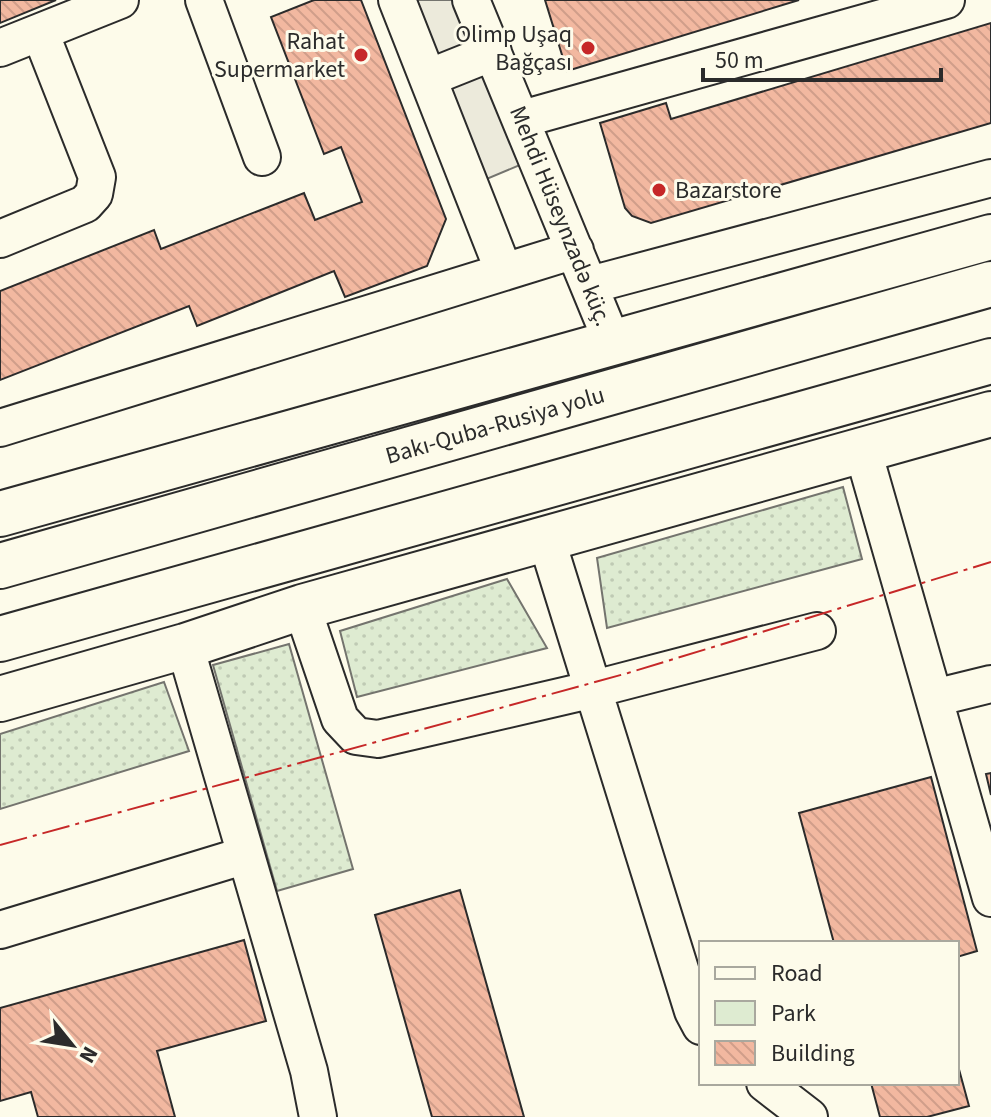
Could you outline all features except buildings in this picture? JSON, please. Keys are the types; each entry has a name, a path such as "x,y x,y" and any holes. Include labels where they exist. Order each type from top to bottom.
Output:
{"highway":[{"path":"0,514 991,237"},
{"name":"Bakı-Quba-Rusiya yolu","path":"0,566 991,284"},
{"path":"0,639 991,361"},
{"path":"0,699 185,646 302,607 991,414"}],"street":[{"path":"0,48 120,0"},
{"path":"397,0 504,272"},
{"name":"Mehdi Hüseynzadə küç.","path":"471,0 613,344"},
{"path":"522,119 946,0"},
{"path":"216,3 262,157"},
{"path":"0,239 85,204 94,194 97,177 40,32"},
{"path":"428,78 493,52"},
{"path":"590,285 991,178"},
{"path":"0,428 575,250"},
{"path":"863,451 991,898"},
{"path":"546,538 699,1022"},
{"path":"302,607 340,719 356,736 378,739 594,689 817,631"},
{"path":"185,646 309,1071 318,1117"},
{"path":"934,698 991,684"},
{"path":"0,930 246,855"},
{"path":"768,1085 809,1117"}],"green space":[{"path":"843,487 862,559 607,628 597,558"},
{"path":"507,579 547,648 357,697 340,631"},
{"path":"289,644 353,869 277,891 213,665"},
{"path":"164,682 189,751 0,809 0,734"}],"shaded area":[{"path":"397,0 455,0 520,165 470,186"}],"power":[{"path":"0,845 628,673 991,562"}],"place":[{"name":"Olimp Uşaq Bağçası","path":"588,48"},
{"name":"Rahat Supermarket","path":"361,55"},
{"name":"Bazarstore","path":"659,190"}]}
